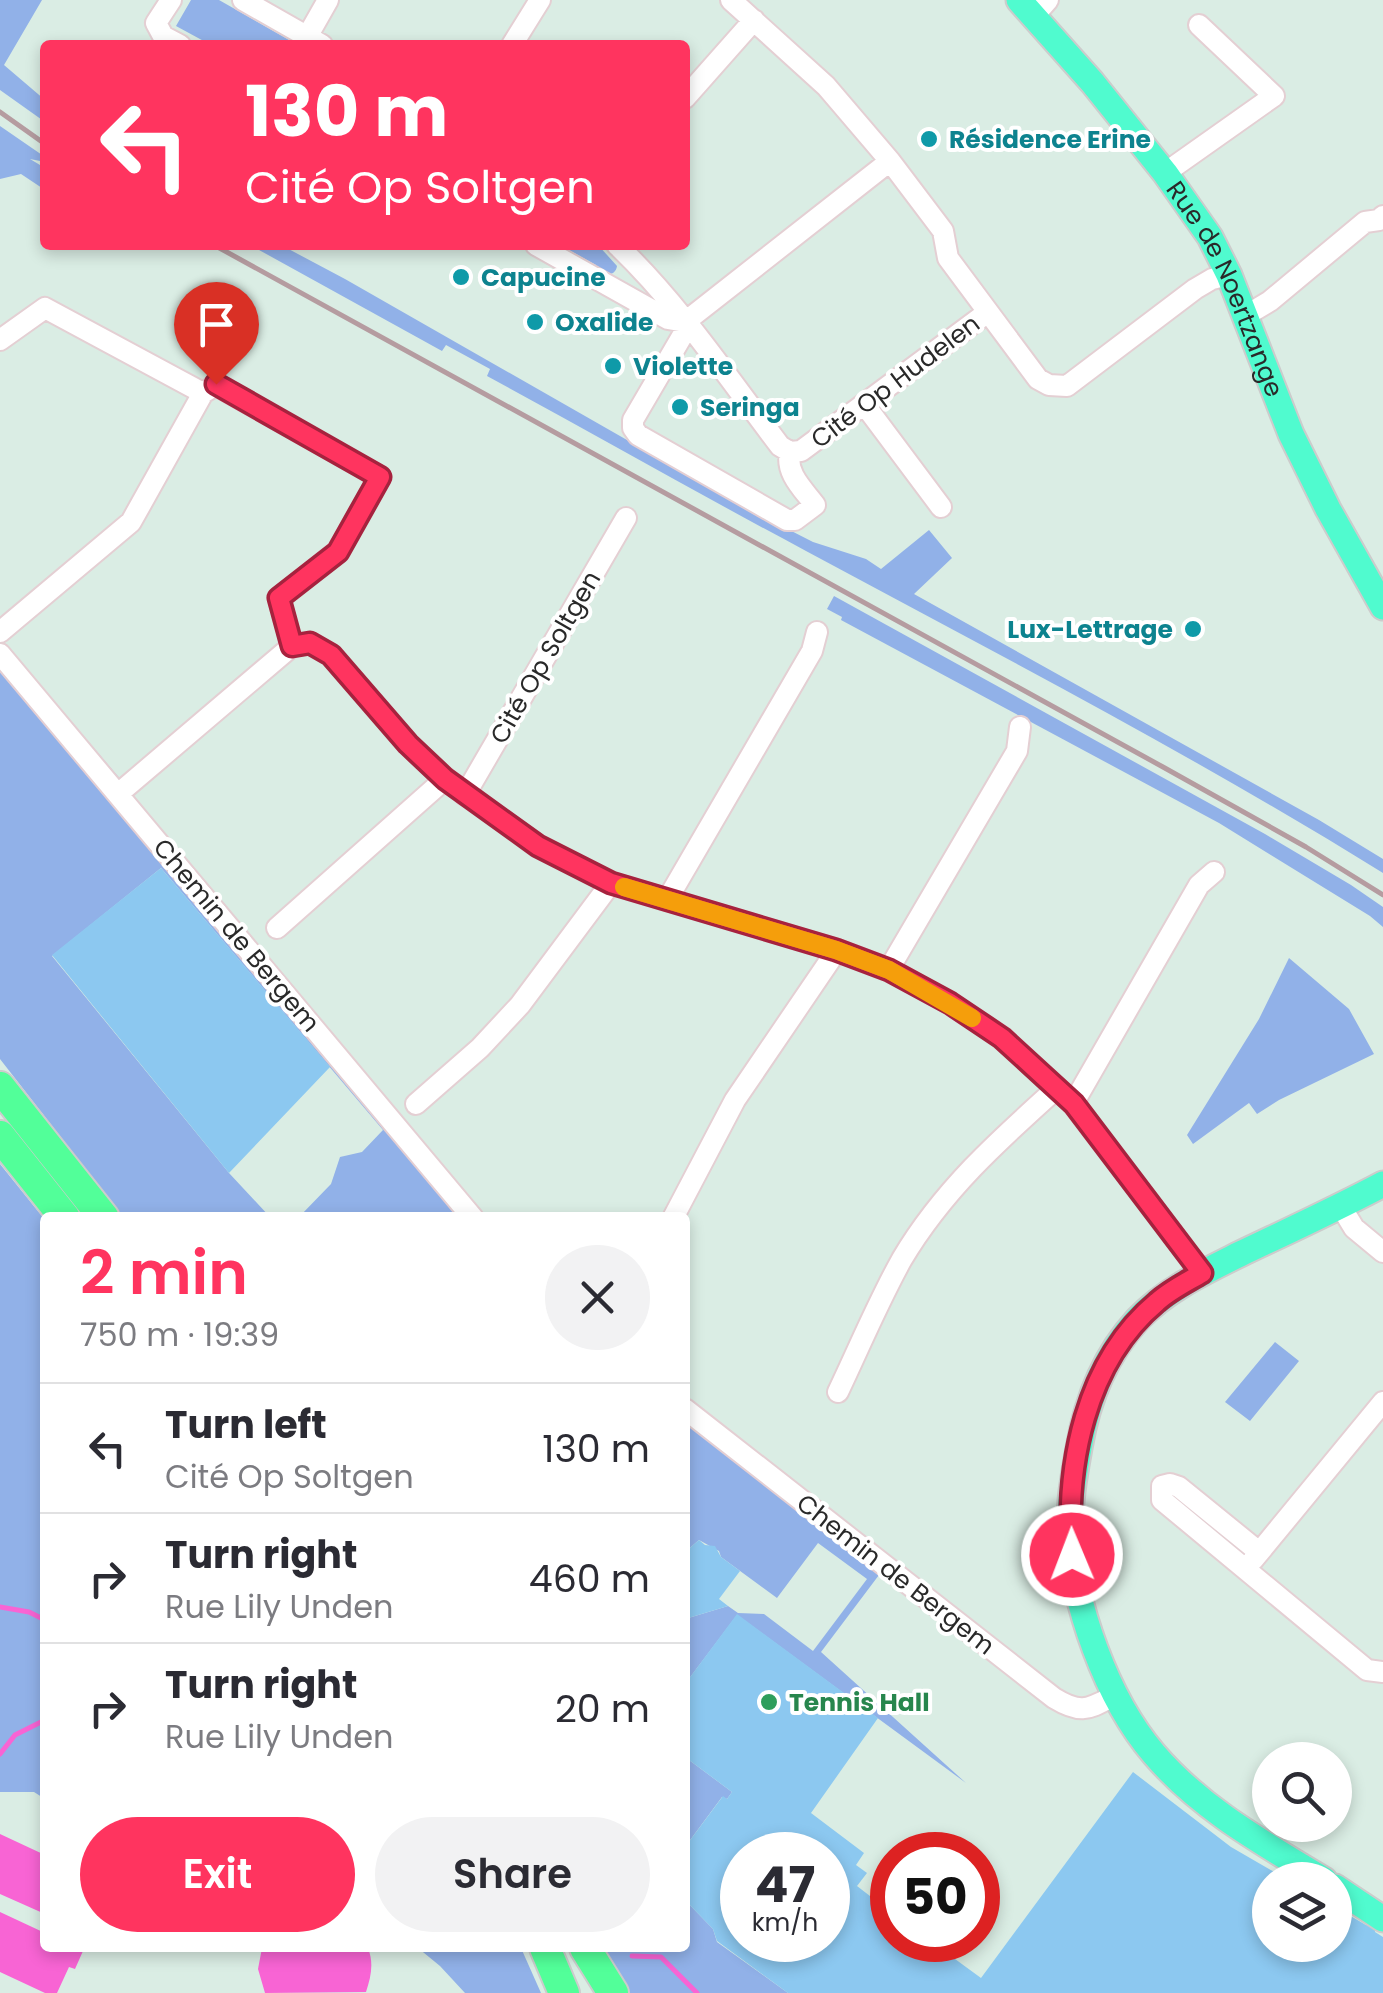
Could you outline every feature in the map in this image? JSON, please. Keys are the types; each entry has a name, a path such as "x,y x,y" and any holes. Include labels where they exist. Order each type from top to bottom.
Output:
{"highway":[{"path":"0,1087 99,1212"},
{"path":"0,1136 60,1212"},
{"path":"547,1952 564,1993"},
{"path":"585,1952 600,1993"},
{"path":"587,1952 613,1993"}],"main road":[{"name":"Rue de Noertzange","path":"1033,5 1165,173 1210,237 1292,434 1328,509 1383,607"},
{"path":"1295,1862 1223,1818 1179,1782 1151,1751 1116,1696 1081,1604 1072,1555 1071,1493 1084,1423 1098,1379 1121,1340 1158,1300 1202,1273 1383,1184"},
{"path":"1352,1898 1383,1919"}],"street":[{"path":"171,0 156,23 171,40"},
{"path":"244,0 312,40"},
{"path":"314,40 328,0"},
{"path":"515,40 540,0"},
{"name":"Cité Op Hudelen","path":"732,0 826,86 890,161 942,231 948,258 1038,379 1049,386 1066,386 1195,290 1212,279 1229,276"},
{"path":"690,92 754,20"},
{"path":"1165,173 1274,96 1199,25"},
{"path":"790,452 791,472 815,505 796,520 787,520 638,435 632,428 633,420 686,324 890,161"},
{"path":"1245,316 1270,301 1364,222 1383,216"},
{"path":"545,250 668,320 686,324"},
{"name":"Cité Op Hudelen","path":"622,250 686,324 780,446 790,452 801,451 988,312"},
{"path":"613,288 626,277 633,260"},
{"path":"0,340 45,308 203,393"},
{"path":"0,632 131,522 203,393 216,384 380,477 338,552 279,598 292,646"},
{"path":"864,404 941,507"},
{"name":"Cité Op Soltgen","path":"465,795 626,518"},
{"path":"667,900 812,651 817,632"},
{"path":"118,794 292,646 310,643 331,655 408,744 445,779 538,846 611,883 836,950 889,970 950,1003 1002,1038 1074,1104 1202,1273"},
{"name":"Chemin de Bergem","path":"0,654 468,1212"},
{"path":"889,970 1017,751 1020,727"},
{"path":"277,928 445,779"},
{"path":"1074,1104 1200,885 1214,872"},
{"path":"416,1104 480,1048 520,1005 611,883"},
{"path":"676,1212 735,1100 836,950"},
{"path":"838,1392 902,1259 938,1206 983,1154 1057,1088"},
{"path":"1340,1205 1354,1228 1383,1252"},
{"path":"1245,1570 1383,1402"},
{"name":"Chemin de Bergem","path":"690,1412 1054,1698 1072,1709 1091,1707 1116,1696"},
{"path":"1259,1552 1179,1487 1162,1486 1162,1500 1245,1570 1367,1670 1383,1672"}],"shaded area":[{"path":"0,0 42,0 4,65 40,96 40,118 0,90"},
{"path":"191,0 219,0 289,40 202,40 176,26"},
{"path":"0,126 40,154 40,161 30,159 40,165 40,187 21,174 0,179"},
{"path":"259,250 290,250 746,508 813,542 866,559 881,569 929,530 952,558 914,594 1319,820 1383,859 1383,873 1025,668 487,376 490,369 446,345 442,351"},
{"path":"569,250 603,250 617,266 608,274 595,271 596,265"},
{"path":"834,596 1351,885 1383,907 1383,927 1219,823 841,620 827,609"},
{"path":"0,638 127,787 119,793 469,1212 304,1212 331,1184 340,1157 362,1152 383,1130 161,868 52,956 265,1212 119,1212 0,1059"},
{"path":"161,868 330,1067 229,1173 52,955"},
{"path":"1289,958 1349,1009 1374,1054 1257,1114 1249,1103 1193,1144 1187,1135 1259,1019"},
{"path":"0,1164 40,1214 40,1796 34,1792 0,1792"},
{"path":"1275,1342 1299,1361 1250,1421 1225,1402"},
{"path":"690,1413 885,1567 821,1652 966,1783 737,1615 690,1677 690,1617 728,1606 738,1613 764,1614 813,1651 867,1579 818,1543 777,1598 721,1557 719,1551 699,1540 690,1548"},
{"path":"699,1540 715,1546 721,1557 740,1571 719,1599 728,1606 690,1617 690,1548"},
{"path":"737,1614 878,1718 811,1813 836,1832 720,1832 720,1943 713,1929 690,1905 690,1840 723,1796 727,1799 732,1792 690,1761 690,1677"},
{"path":"690,1761 732,1792 727,1799 722,1797 690,1840"},
{"path":"1133,1772 1231,1847 1257,1862 1252,1862 1252,1962 1352,1962 1352,1917 1375,1927 1375,1932 1383,1937 1383,1993 788,1993 746,1962 850,1962 850,1842 864,1853 856,1865 867,1873 857,1886 870,1896 870,1962 959,1962 981,1978 993,1962 1000,1962 1000,1952"},
{"path":"0,1834 40,1853 40,1912 0,1894"},
{"path":"690,1905 713,1929 720,1944 720,1962 745,1962 788,1993 624,1993 607,1952 690,1952"},
{"path":"0,1912 40,1931 40,1952 83,1952 75,1969 69,1967 57,1993 45,1993 0,1972"},
{"path":"261,1952 369,1952 371,1959 366,1992 265,1993 258,1969"},
{"path":"423,1952 523,1952 541,1993 465,1993"}],"waterway":[{"path":"0,1607 40,1618"},
{"path":"0,1754 15,1735 40,1722"},
{"path":"632,1956 661,1957 697,1993"}],"railway":[{"path":"0,112 40,140"},
{"path":"223,250 1163,767 1383,895"}],"slow traffic":[{"path":"624,887 836,950 889,970 972,1018"}],"place":[{"name":"Résidence Erine","path":"929,139"},
{"name":"Capucine","path":"461,277"},
{"name":"Oxalide","path":"535,322"},
{"name":"Violette","path":"613,366"},
{"name":"Seringa","path":"680,407"},
{"name":"Lux-Lettrage","path":"1193,629"},
{"name":"Tennis Hall","path":"769,1702"}],"route":[{"path":"216,384 380,477 338,552 279,598 292,646 310,643 331,655 408,744 445,779 538,846 611,883 836,950 889,970 950,1003 1002,1038 1074,1104 1202,1273 1158,1300 1139,1318 1098,1379 1084,1423 1071,1493 1072,1555"}]}
